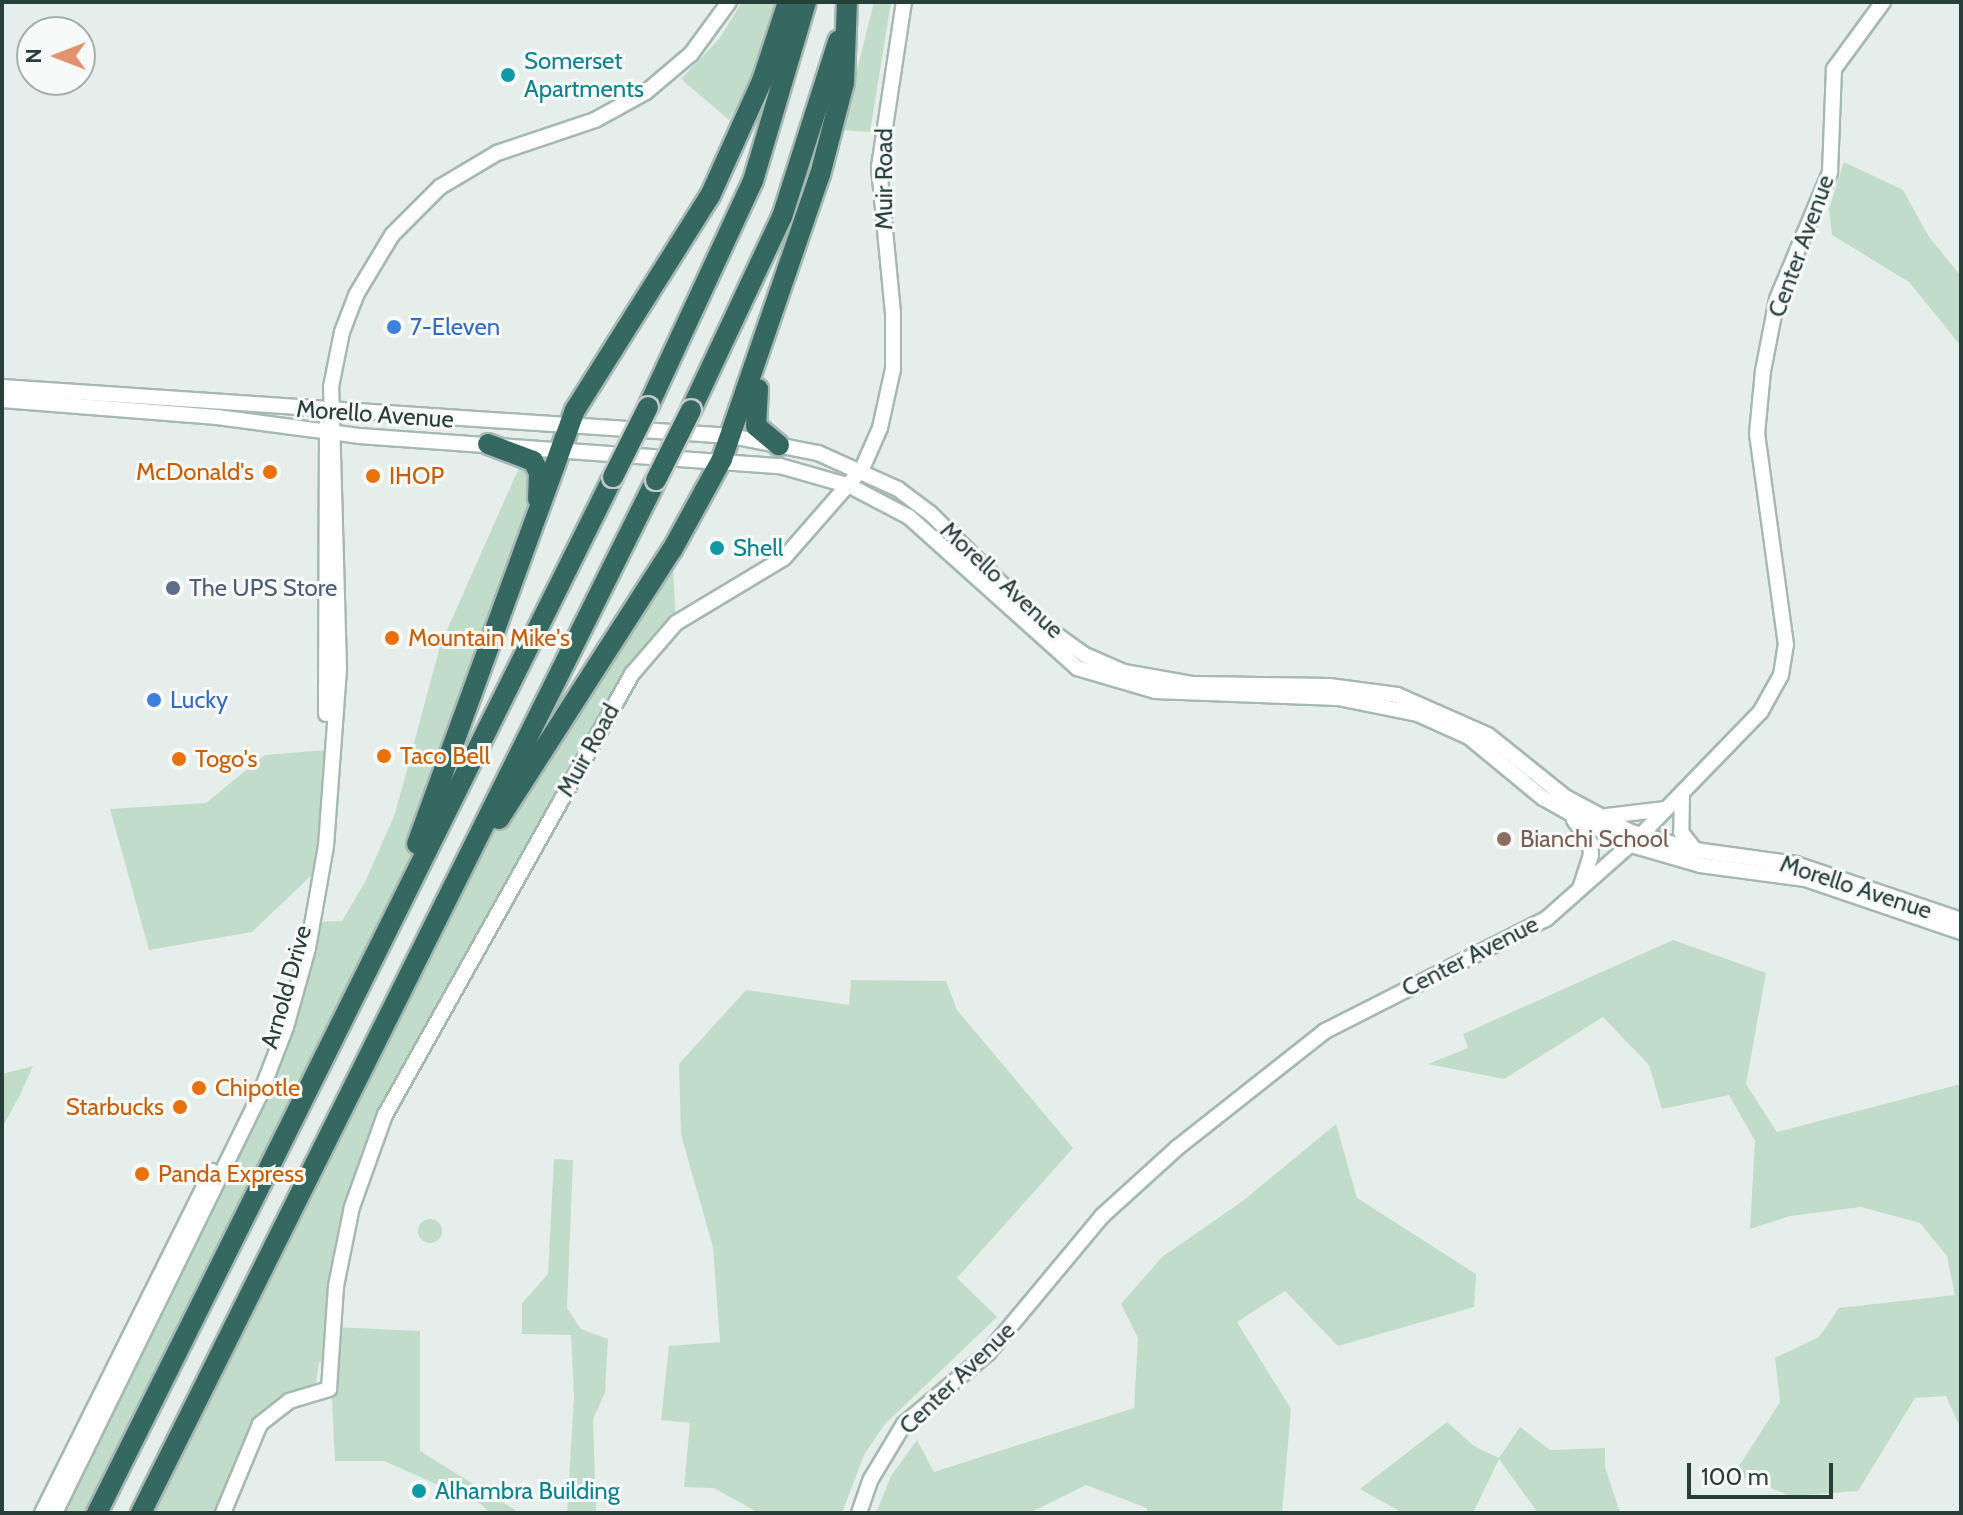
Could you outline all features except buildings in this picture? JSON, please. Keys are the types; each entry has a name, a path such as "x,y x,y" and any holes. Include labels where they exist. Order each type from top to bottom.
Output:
{"highway":[{"path":"369,967 575,410 710,196 762,81 788,2"},
{"path":"97,1513 648,407 753,181 806,2"},
{"path":"445,903 672,550 722,459 762,350 833,129 847,62 847,2"},
{"path":"141,1513 691,410 786,207 822,100 847,2"},
{"path":"762,350 756,426 779,445"},
{"path":"488,444 533,461 541,486 536,521"}],"street":[{"name":"Arnold Drive","path":"42,1513 245,1111 294,974 316,871 325,778 330,411 338,346 351,307 378,255 406,218 479,161 595,120 646,92 691,54 729,2"},
{"name":"Muir Road","path":"223,1513 260,1424 289,1401 329,1389 336,1286 352,1207 385,1115 632,674 676,623 784,558 862,469 880,428 893,369 893,313 879,167 904,2"},
{"name":"Center Avenue","path":"859,1513 871,1479 904,1424 988,1353 1102,1216 1177,1148 1325,1031 1528,932 1636,840 1761,711 1781,675 1786,645 1757,434 1758,398 1777,299 1830,172 1834,69 1883,2"},
{"name":"Morello Avenue","path":"2,387 731,436 779,445 862,469 930,513 1044,626 1085,655 1162,681 1329,686 1397,695 1488,735 1565,797 1602,816 1636,840 1796,864 1961,920"},
{"name":"Morello Avenue","path":"2,400 217,417 329,432 722,459 780,466 850,486 927,530 1077,668 1155,691 1338,698 1393,706 1469,737 1566,811 1636,840 1723,869 1805,879 1961,932"},
{"name":"Arnold Drive","path":"55,1513 259,1097 308,948 324,870 338,691 329,432"},
{"path":"1682,793 1681,832 1695,850"},
{"path":"1602,816 1666,809"},
{"path":"1566,811 1590,842 1591,855 1579,891"}],"green space":[{"path":"742,2 777,2 749,85 729,120 681,79 719,39"},
{"path":"874,2 891,2 870,132 842,130"},
{"path":"1844,162 1903,190 1929,237 1961,276 1961,346 1909,282 1832,235 1829,209"},
{"path":"525,454 541,486 447,767 369,967 97,1513 61,1513 186,1264 259,1097 314,922 342,921 365,882 395,814 440,646"},
{"path":"672,550 676,623 651,649 366,1160 333,1327 420,1331 420,1451 520,1513 490,1513 481,1504 384,1461 335,1461 330,1358 319,1362 316,1383 278,1400 252,1424 214,1513 155,1513 159,1476 445,903"},
{"path":"326,750 316,871 252,932 149,950 110,809 206,803 265,755"},
{"path":"1673,940 1766,973 1746,1084 1777,1132 1961,1084 1961,1429 1946,1396 1915,1398 1858,1491 1791,1496 1734,1474 1780,1402 1775,1358 1819,1337 1839,1308 1955,1295 1947,1256 1920,1223 1861,1207 1790,1216 1750,1229 1755,1141 1729,1095 1662,1109 1649,1065 1603,1017 1504,1079 1428,1064 1468,1048 1463,1034"},
{"path":"851,980 946,981 957,1010 1073,1148 957,1278 997,1317 884,1425 864,1455 842,1513 759,1513 714,1488 684,1487 690,1423 661,1420 669,1346 720,1342 713,1247 681,1135 679,1064 746,990 849,1005"},
{"path":"33,1066 20,1095 2,1128 2,1074"},
{"path":"1336,1124 1357,1198 1476,1274 1474,1307 1338,1346 1285,1291 1237,1322 1291,1409 1282,1513 1147,1513 1147,1508 1086,1485 1029,1513 876,1513 891,1476 917,1440 934,1472 1134,1408 1138,1338 1121,1304 1162,1257 1244,1200"},
{"path":"554,1159 573,1160 567,1308 581,1329 608,1339 605,1393 593,1419 596,1513 567,1513 574,1397 571,1335 522,1334 522,1303 548,1274"},
{"path":"430,1219 439,1222 442,1231 439,1240 430,1243 421,1240 418,1231 421,1222"},
{"path":"1447,1422 1474,1446 1499,1458 1520,1427 1550,1450 1605,1448 1605,1467 1620,1513 1538,1513 1499,1459 1473,1513 1403,1513 1360,1489"}],"place":[{"name":"Somerset Apartments","path":"508,75"},
{"name":"7-Eleven","path":"394,327"},
{"name":"McDonald's","path":"270,472"},
{"name":"IHOP","path":"373,476"},
{"name":"Shell","path":"717,548"},
{"name":"The UPS Store","path":"173,588"},
{"name":"Mountain Mike's","path":"392,638"},
{"name":"Lucky","path":"154,700"},
{"name":"Taco Bell","path":"384,756"},
{"name":"Togo's","path":"179,759"},
{"name":"Bianchi School","path":"1504,839"},
{"name":"Chipotle","path":"199,1088"},
{"name":"Starbucks","path":"180,1107"},
{"name":"Panda Express","path":"142,1174"},
{"name":"Alhambra Building","path":"419,1491"}]}
